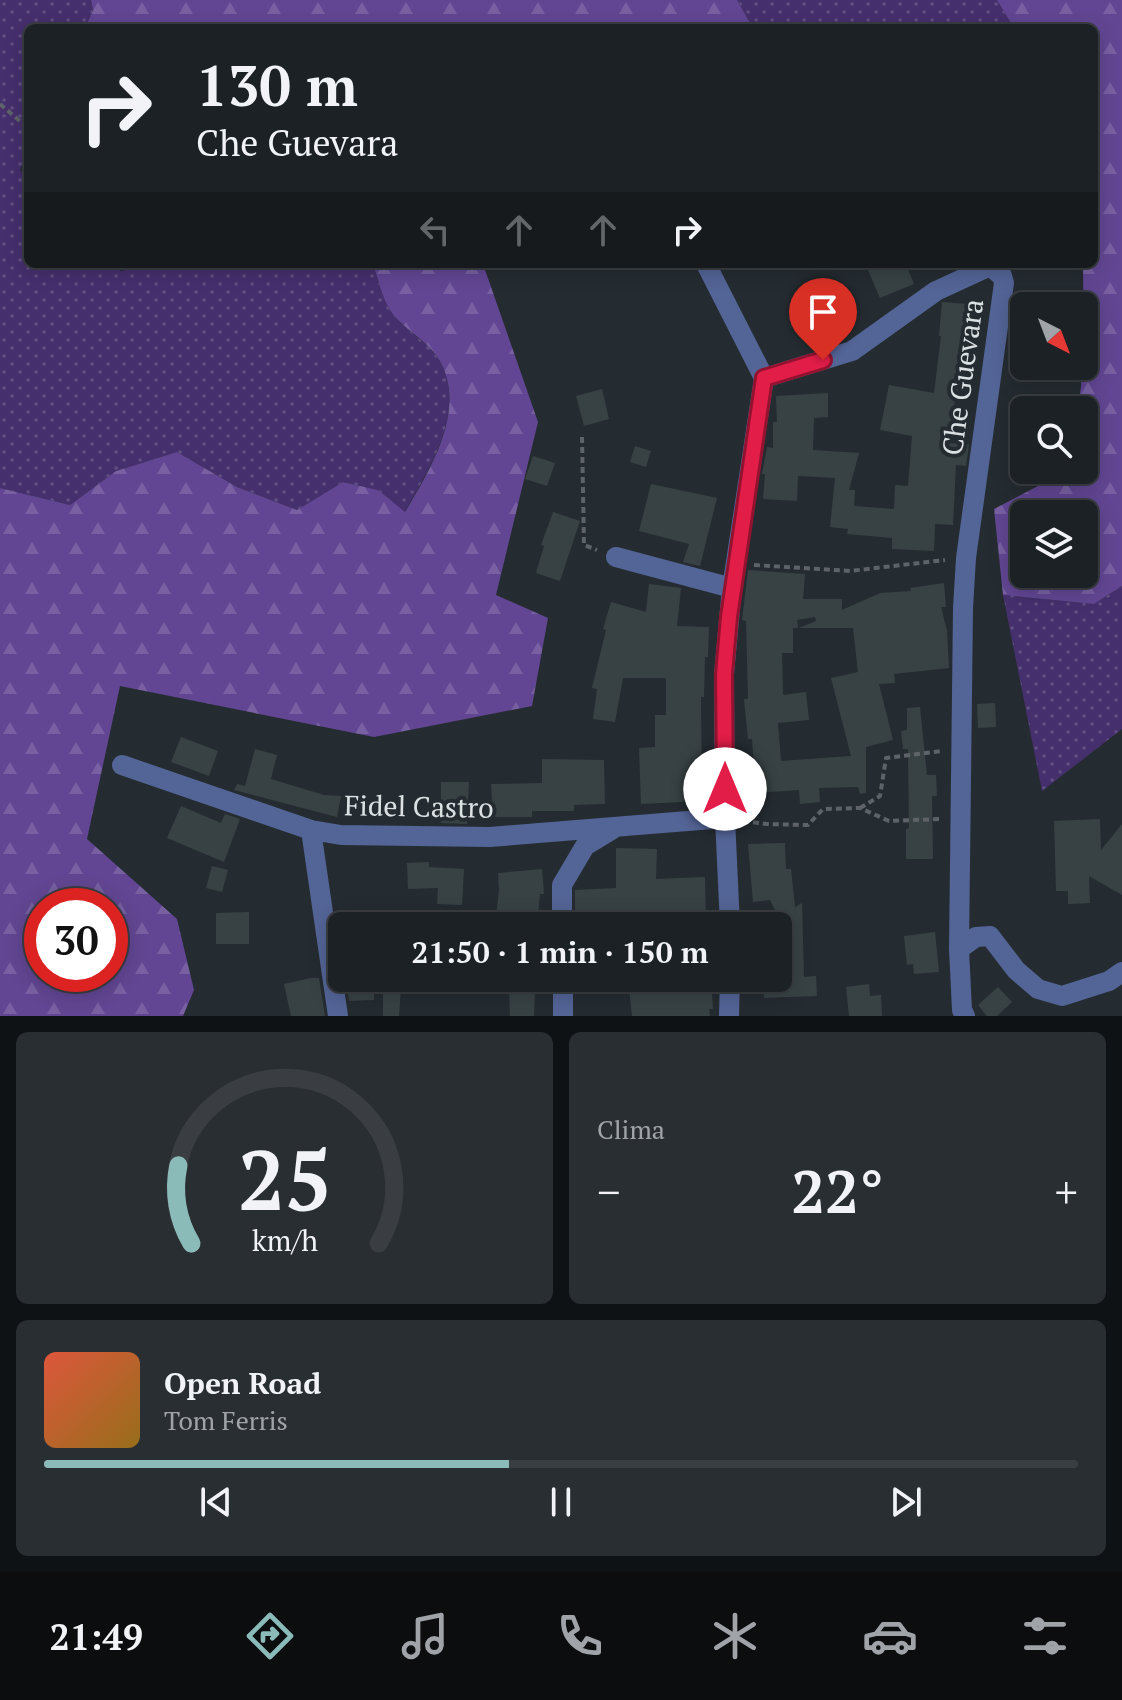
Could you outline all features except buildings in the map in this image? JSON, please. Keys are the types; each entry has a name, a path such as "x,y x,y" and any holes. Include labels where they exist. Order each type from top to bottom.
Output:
{"street":[{"path":"708,268 764,378 732,588 724,674 729,912"},
{"name":"Che Guevara","path":"764,378 852,351 936,291 986,268 998,271 1004,283 966,558 959,949 962,1010 965,1016"},
{"path":"616,557 732,588"},
{"name":"Fidel Castro","path":"122,765 311,830 341,835 490,837 725,818"},
{"path":"562,912 562,885 585,846 620,825"},
{"path":"311,830 338,1016"},
{"path":"959,949 976,937 990,936 1016,970 1038,989 1062,996 1109,981 1122,972"},
{"path":"563,992 563,1016"},
{"path":"729,1016 730,992"}],"path":[{"path":"0,104 24,125"},
{"path":"582,437 584,545 616,557"},
{"path":"736,564 850,571 966,558"},
{"path":"860,808 880,796 886,758 962,749"},
{"path":"725,818 766,824 808,825 823,809 860,808 889,821 961,820"}],"shaded area":[{"path":"0,0 91,0 93,10 87,24 24,24 24,160 20,170 24,175 24,268 118,268 121,271 135,268 374,268 390,310 438,358 446,377 449,397 447,418 434,458 404,513 378,490 343,482 297,510 237,487 177,452 116,471 70,505 0,488"},
{"path":"737,0 997,0 1012,24 751,24"},
{"path":"1122,586 1122,729 1042,791 1003,595 1094,604"}],"green space":[{"path":"91,0 737,0 751,24 87,24 93,10"},
{"path":"997,0 1122,0 1122,586 1094,604 1003,595 994,509 1010,501 1010,588 1098,588 1098,500 1011,500 1042,484 1098,484 1098,396 1079,396 1081,380 1098,380 1098,292 1083,292 1083,268 1098,268 1098,24 1012,24"},
{"path":"374,268 484,268 538,422 496,595 548,618 532,706 374,737 120,686 87,839 177,919 194,990 183,1016 0,1016 0,488 70,505 116,471 177,452 237,487 297,510 343,482 378,490 405,512 435,458 448,417 449,397 447,377 438,358 390,310"}],"route":[{"path":"725,789 724,674 729,617 764,378 823,360"}]}
